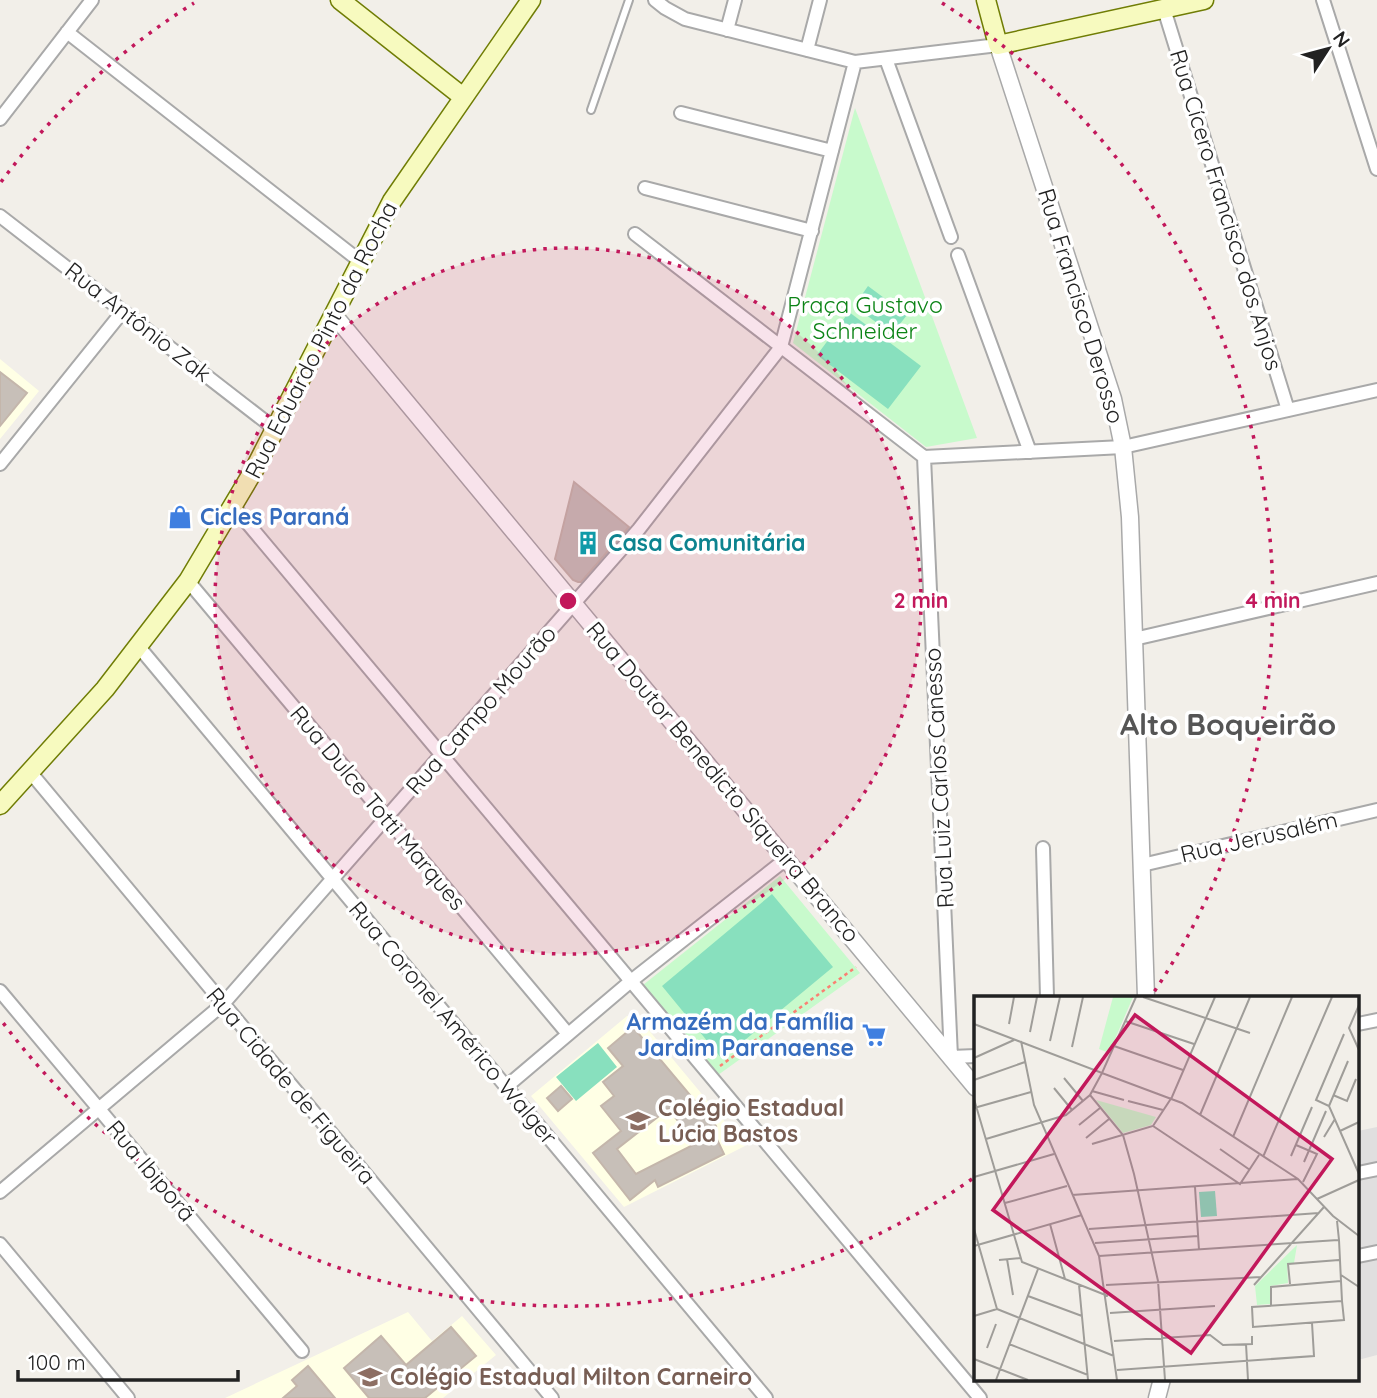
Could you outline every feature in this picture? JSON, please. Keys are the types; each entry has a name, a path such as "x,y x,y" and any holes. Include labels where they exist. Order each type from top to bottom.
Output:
{"main road":[{"path":"340,0 463,97"},
{"name":"Rua Eduardo Pinto da Rocha","path":"0,805 139,648 188,581 234,507 404,181 531,0"},
{"name":"Rua Francisco Derosso","path":"986,0 998,45"},
{"path":"998,45 1205,0"}],"street":[{"path":"0,119 92,0"},
{"path":"655,0 685,19 855,62 998,45"},
{"path":"727,30 735,0"},
{"path":"807,50 820,0"},
{"path":"1324,0 1377,169"},
{"name":"Rua Cícero Francisco dos Anjos","path":"1164,9 1288,410"},
{"path":"67,32 361,262"},
{"name":"Rua Francisco Derosso","path":"998,45 1113,399 1123,447 1130,517 1146,996"},
{"path":"886,59 951,237"},
{"name":"Rua Campo Mourão","path":"0,1192 223,1004 639,529 781,347 855,62"},
{"path":"681,113 832,151"},
{"path":"645,188 812,231"},
{"name":"Rua Antônio Zak","path":"0,216 275,429"},
{"path":"635,234 924,457 1123,447 1377,390"},
{"path":"958,255 1030,452"},
{"path":"0,464 123,311"},
{"name":"Rua Doutor Benedicto Siqueira Branco","path":"334,315 974,1086"},
{"name":"Rua Luiz Carlos Canesso","path":"924,457 951,1057"},
{"path":"234,507 980,1398"},
{"name":"Rua Dulce Totti Marques","path":"188,581 568,1034"},
{"path":"1134,639 1377,583"},
{"name":"Rua Coronel Américo Walger","path":"139,648 766,1398"},
{"name":"Rua Cidade de Figueira","path":"30,773 552,1398"},
{"name":"Rua Jerusalém","path":"1142,865 1377,810"},
{"path":"1043,848 1047,996"},
{"path":"506,1087 631,981 786,859"},
{"name":"Rua Ibiporã","path":"0,991 302,1351"},
{"path":"951,1057 974,1056"},
{"path":"0,1244 128,1398"},
{"path":"1157,1398 1162,1380"}],"lane":[{"path":"591,110 629,0"}],"path":[{"path":"709,1074 869,958"}],"shaded area":[{"path":"0,359 39,391 0,439"},
{"name":"Colégio Estadual Lúcia Bastos","path":"627,1016 637,1016 745,1146 624,1207 531,1096"},
{"path":"1377,1127 1377,1355 1360,1359 1360,1131"},
{"name":"Colégio Estadual Milton Carneiro","path":"408,1312 432,1341 462,1316 496,1355 443,1398 225,1398"}],"green space":[{"name":"Praça Gustavo Schneider","path":"855,108 977,438 926,447 793,343"},
{"path":"868,286 907,315 892,334 854,306"},
{"path":"849,312 921,366 888,409 817,355"},
{"path":"780,876 860,973 718,1075 643,985"},
{"path":"772,894 833,967 722,1059 662,986"},
{"path":"598,1043 617,1067 576,1101 556,1077"}],"building":[{"path":"0,372 27,393 0,426"},
{"name":"Casa Comunitária","path":"574,482 629,527 581,582 573,580 555,559"},
{"path":"633,1027 716,1126 712,1129 724,1154 658,1187 655,1180 630,1200 593,1153 621,1131 601,1106 614,1096 603,1082 623,1066 608,1048","holes":["668,1109 697,1143 636,1174 617,1149"]},
{"path":"561,1086 572,1099 558,1111 547,1098"},
{"path":"451,1327 476,1356 425,1398 369,1398 344,1368 381,1336 406,1365"},
{"path":"308,1366 335,1398 283,1398 297,1386 292,1380"}],"place":[{"name":"Cicles Paraná","path":"180,517"},
{"name":"Casa Comunitária","path":"588,543"},
{"name":"Armazém da Família Jardim Paranaense","path":"874,1035"},
{"name":"Colégio Estadual Lúcia Bastos","path":"638,1121"},
{"name":"Colégio Estadual Milton Carneiro","path":"370,1377"}],"district":[{"name":"Alto Boqueirão","path":"1228,725"}]}
